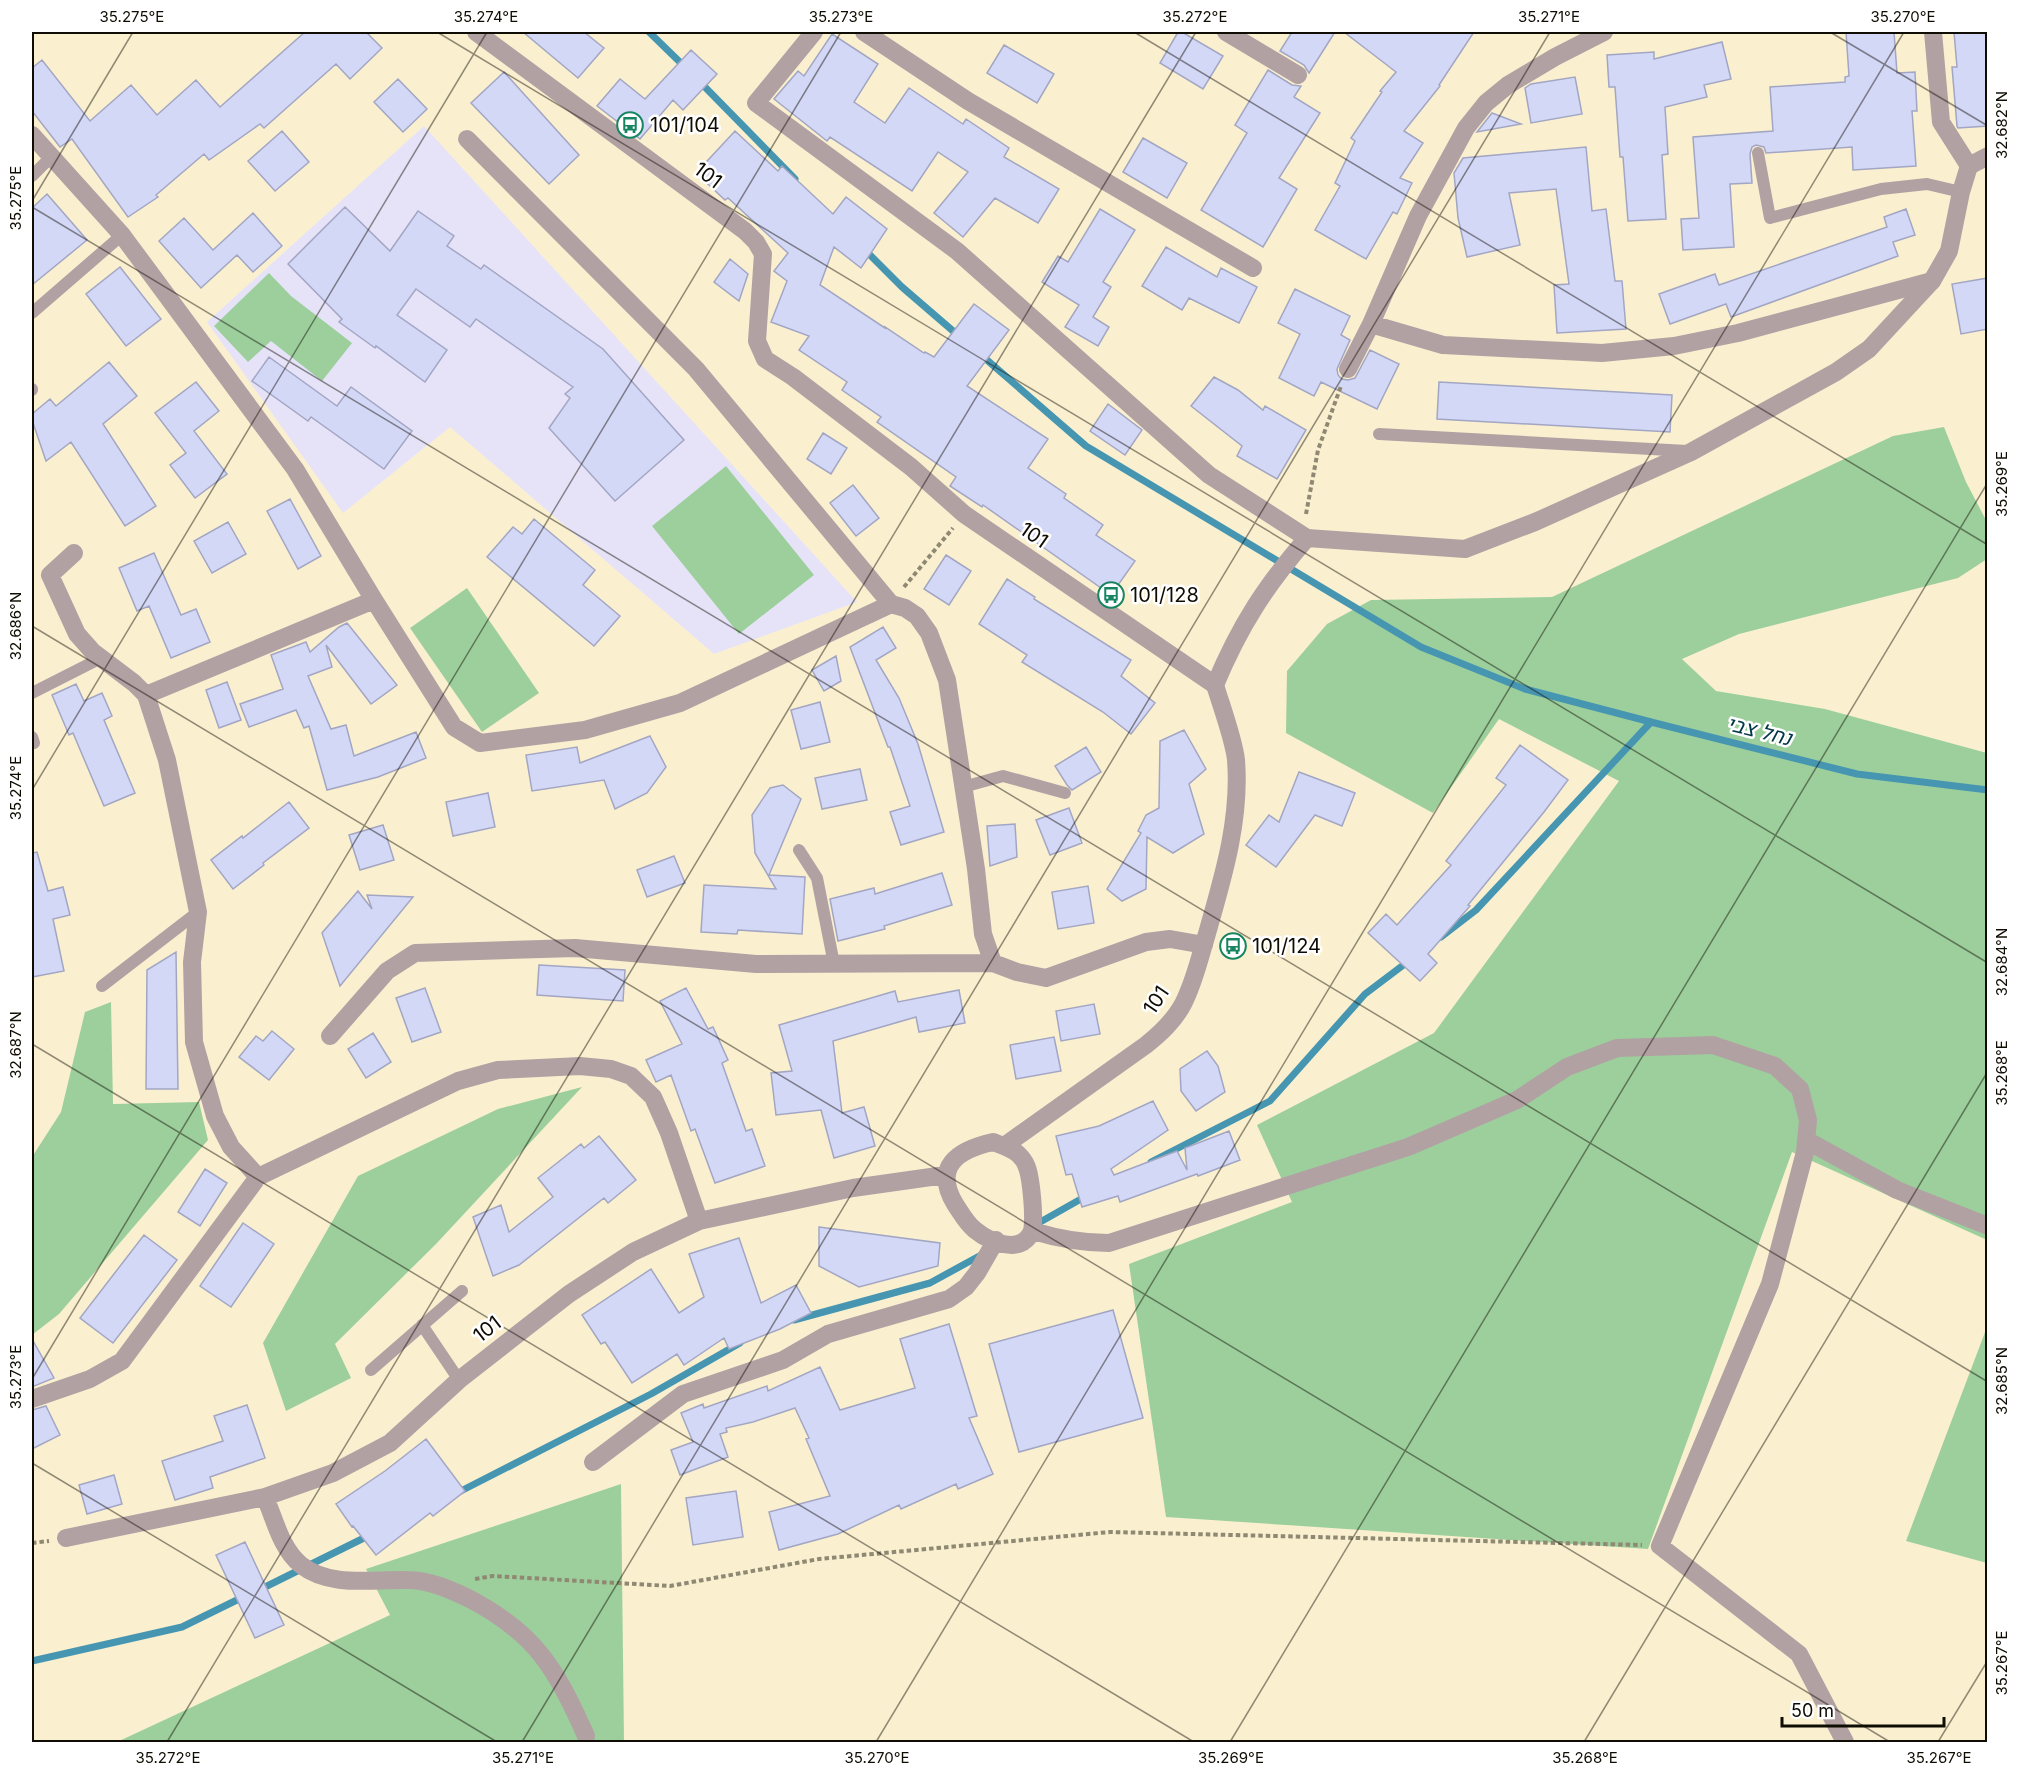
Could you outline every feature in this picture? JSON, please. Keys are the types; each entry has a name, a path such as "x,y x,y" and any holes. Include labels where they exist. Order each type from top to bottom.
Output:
{"street":[{"name":"101","path":"476,32 745,231 756,242 764,254 757,341 765,358 910,467 964,514 1215,685 1236,757 1237,796 1232,837 1219,896 1194,979 1183,1005 1165,1029 1146,1045 1004,1146"},
{"path":"814,32 756,103 957,251 1209,475 1307,538 1465,549 1535,522 1691,452 1836,372 1869,349 1932,281 1949,251 1960,192 1970,166 1988,156"},
{"path":"864,32 968,101 1253,268"},
{"path":"1226,32 1298,75"},
{"path":"1347,369 1371,324 1418,216 1466,128 1486,103 1508,86 1555,57 1604,32"},
{"path":"1933,32 1941,122 1970,166"},
{"path":"32,135 122,235 295,469 454,727 480,743 585,730 680,703 891,604"},
{"path":"467,139 696,369 891,604 905,608 917,616 930,633 947,680 976,869 983,934 993,963"},
{"path":"1371,324 1443,345 1602,353 1674,346 1738,333 1932,281"},
{"path":"1215,685 1232,644 1255,604 1307,538"},
{"path":"74,553 50,575 77,634 101,658 146,695 167,760 198,912 192,962 194,1042 215,1116 231,1147 258,1177"},
{"path":"146,695 374,600"},
{"path":"330,1036 387,971 415,953 575,948 756,964 993,963 1017,972 1046,978 1146,942 1170,939 1204,945"},
{"path":"1033,1231 1082,1243 1109,1243 1408,1147 1517,1100 1567,1066 1617,1048 1713,1045 1775,1066 1800,1089 1808,1120 1806,1140 1770,1284 1660,1546 1799,1654 1845,1743"},
{"path":"32,1399 90,1379 122,1361 258,1177 458,1081 498,1070 580,1066 611,1069 631,1076 653,1097 669,1133 699,1221"},
{"path":"1806,1140 1897,1190 1988,1226"},
{"path":"993,1142 1004,1146 1018,1154 1027,1165 1033,1206 1033,1231 1021,1244 1010,1246 974,1229 949,1193 945,1175 949,1165 960,1154 974,1146 993,1142"},
{"name":"101","path":"66,1538 265,1497 333,1473 390,1443 459,1380 587,1282 633,1252 699,1221 853,1188 945,1175"},
{"path":"593,1462 683,1394 783,1360 828,1334 949,1299 966,1287 996,1240"},
{"path":"265,1497 288,1553 302,1566 323,1578 365,1581 410,1580 442,1585 513,1625 541,1652 565,1689 586,1736"}],"lane":[{"path":"1758,153 1770,218 1881,189 1927,184 1960,192"},
{"path":"32,176 51,157"},
{"path":"32,313 122,235"},
{"path":"1379,434 1691,452"},
{"path":"32,693 101,658"},
{"path":"963,787 1003,776 1065,793"},
{"path":"799,850 817,878 834,964"},
{"path":"102,986 198,912"},
{"path":"371,1370 462,1291"},
{"path":"422,1325 459,1380"}],"path":[{"path":"1307,538 1305,524 1318,450 1347,369"},
{"path":"891,604 964,514"},
{"path":"442,1585 494,1576 670,1586 819,1558 1110,1532 1660,1546"}],"shaded area":[{"path":"424,126 857,602 714,654 450,427 343,513 207,322"}],"green space":[{"path":"269,273 291,296 352,343 322,381 271,341 248,362 214,326"},
{"path":"1944,427 1966,482 1987,522 1987,559 1958,578 1739,634 1682,659 1716,691 1825,709 1987,753 1987,1240 1792,1152 1648,1549 1166,1517 1129,1264 1292,1202 1257,1125 1434,1033 1619,781 1499,719 1433,813 1286,733 1287,671 1327,624 1371,600 1552,597 1893,436"},
{"path":"726,466 814,575 739,634 652,526"},
{"path":"467,588 539,693 482,732 410,628"},
{"path":"111,1002 113,1104 199,1102 208,1140 59,1314 32,1335 32,1157 61,1112 85,1012"},
{"path":"582,1087 436,1244 335,1344 351,1378 286,1411 263,1343 358,1176 498,1109"},
{"path":"1987,1327 1987,1563 1906,1541"},
{"path":"621,1484 624,1742 117,1742 390,1615 366,1569"}],"building":[{"path":"305,32 366,32 382,48 350,79 336,64 264,128 260,124 209,160 204,154 156,195 158,197 128,217 72,139 60,147 32,111 32,68 42,60 90,121 131,85 157,115 196,80 220,107"},
{"path":"523,32 584,32 604,48 578,78"},
{"path":"1178,32 1182,32 1223,56 1203,89 1160,63"},
{"path":"1292,32 1335,32 1309,73 1304,65 1280,51"},
{"path":"1344,32 1474,32 1440,86 1404,131 1423,143 1400,178 1412,183 1397,214 1393,212 1366,259 1315,230 1340,186 1335,183 1355,141 1351,138 1382,92 1380,91 1396,72"},
{"path":"1846,32 1894,32 1897,73 1915,72 1917,111 1912,111 1916,166 1853,170 1852,147 1766,153 1764,147 1756,145 1752,147 1750,154 1752,183 1730,184 1734,247 1683,250 1681,219 1699,218 1693,137 1773,131 1770,87 1845,82 1845,77 1849,76"},
{"path":"1954,32 1987,32 1988,126 1958,128 1957,126 1952,67 1957,67"},
{"path":"832,34 878,64 854,102 885,123 909,88 963,124 966,119 1009,148 1004,157 1059,189 1038,223 995,198 963,237 934,213 968,172 938,152 912,191 830,137 827,141 774,99 798,71 804,76"},
{"path":"1722,42 1731,79 1704,85 1707,97 1665,107 1668,154 1662,155 1666,219 1628,221 1615,87 1609,87 1607,55 1654,52 1654,59"},
{"path":"1004,45 1054,74 1037,103 987,73"},
{"path":"691,50 717,74 683,110 673,100 640,139 597,106 620,79 645,99"},
{"path":"1268,70 1292,85 1301,86 1294,97 1320,113 1279,178 1297,189 1263,247 1201,210 1247,133 1235,125"},
{"path":"504,72 579,155 549,184 471,103"},
{"path":"1575,77 1582,114 1531,123 1525,88 1531,84"},
{"path":"398,79 427,109 403,132 374,102"},
{"path":"1492,113 1521,124 1477,132"},
{"path":"282,131 309,162 275,191 248,161"},
{"path":"735,131 778,171 782,166 833,214 846,197 887,229 861,268 834,247 820,285 924,353 934,357 974,304 1009,330 967,386 1048,439 1028,468 1066,494 1064,498 1103,525 1096,535 1135,561 1111,595 983,505 982,507 950,486 956,477 877,422 881,417 842,390 847,382 799,350 809,336 771,322 787,281 774,271 788,253 728,198 725,200 696,173"},
{"path":"1143,138 1187,163 1167,198 1123,172"},
{"path":"1586,147 1592,211 1606,209 1615,281 1622,281 1626,329 1557,333 1554,285 1569,284 1556,189 1509,193 1520,245 1467,257 1458,218 1454,173 1463,158"},
{"path":"47,194 87,240 32,285 32,208"},
{"path":"345,207 390,251 418,211 454,236 447,246 481,269 484,265 603,349 684,440 615,501 549,428 570,398 565,394 573,387 476,319 470,327 416,289 397,315 447,350 425,382 376,346 375,348 339,322 342,319 288,264"},
{"path":"1100,209 1135,230 1103,282 1111,287 1093,317 1109,327 1098,346 1065,327 1079,305 1042,282 1058,256 1068,262"},
{"path":"1906,209 1915,235 1893,242 1898,256 1731,317 1726,304 1670,324 1659,294 1715,274 1719,285 1887,227 1884,217"},
{"path":"253,213 282,246 253,272 237,255 201,288 159,241 184,218 213,250"},
{"path":"1166,247 1217,277 1221,268 1257,287 1239,323 1189,298 1182,310 1142,286"},
{"path":"730,259 748,274 739,301 714,282"},
{"path":"120,267 161,319 126,346 86,294"},
{"path":"1988,278 1988,329 1961,334 1952,284"},
{"path":"1295,289 1350,316 1341,335 1350,340 1337,369 1342,379 1355,378 1370,350 1399,364 1377,409 1321,382 1314,396 1279,378 1300,334 1278,323"},
{"path":"269,357 337,406 351,387 412,431 384,469 311,417 308,421 252,381"},
{"path":"109,362 137,396 103,424 156,506 125,526 71,442 46,461 32,420 32,414 50,399 56,406"},
{"path":"1214,377 1238,390 1263,410 1265,406 1306,430 1277,479 1237,456 1242,446 1191,406"},
{"path":"196,382 219,411 194,431 227,474 195,498 170,465 186,453 155,413"},
{"path":"1439,382 1672,395 1670,432 1437,419"},
{"path":"1108,404 1142,430 1125,455 1090,431"},
{"path":"823,433 847,448 831,474 807,459"},
{"path":"853,485 879,518 856,536 830,503"},
{"path":"290,499 321,556 298,569 267,511"},
{"path":"534,519 595,570 583,585 620,616 594,646 487,557 513,527 522,534"},
{"path":"228,522 246,554 212,573 194,541"},
{"path":"154,553 181,615 196,609 210,642 171,658 149,606 137,611 119,568"},
{"path":"946,555 971,571 949,605 924,589"},
{"path":"1007,579 1035,597 1034,599 1131,660 1121,676 1155,703 1131,734 1103,712 1022,662 1027,655 979,624"},
{"path":"347,623 397,685 371,704 326,645 332,667 308,676 331,729 346,725 354,756 416,732 426,758 378,777 327,790 309,726 304,728 296,710 249,727 240,704 283,689 271,655 306,642 310,652"},
{"path":"883,627 896,648 876,660 899,698 918,744 944,832 901,845 890,812 910,806 890,747 888,747 850,647"},
{"path":"836,656 841,681 824,691 812,670"},
{"path":"227,682 241,720 219,728 206,690"},
{"path":"76,684 84,701 102,693 112,716 104,720 135,793 104,806 73,733 69,735 52,695"},
{"path":"820,702 830,742 801,749 791,710"},
{"path":"1184,730 1206,769 1189,784 1204,834 1173,853 1147,837 1146,889 1122,901 1107,889 1141,833 1138,831 1146,815 1159,808 1160,741"},
{"path":"650,736 666,767 647,793 615,809 604,780 532,791 526,755 577,747 580,763"},
{"path":"1520,745 1568,780 1468,905 1470,906 1428,954 1437,963 1420,981 1368,933 1386,914 1397,925 1451,865 1446,861 1506,785 1496,778"},
{"path":"1086,747 1101,772 1072,790 1055,766"},
{"path":"860,769 867,800 822,809 815,778"},
{"path":"1299,772 1355,793 1342,826 1315,815 1276,867 1246,845 1269,815 1279,822"},
{"path":"783,785 801,799 769,875 805,877 802,934 738,930 737,934 701,932 704,885 776,889 755,853 752,815 770,788"},
{"path":"488,793 495,827 453,836 446,802"},
{"path":"289,802 309,828 233,889 211,860"},
{"path":"1069,808 1082,843 1050,855 1036,820"},
{"path":"1015,824 1017,857 990,866 987,826"},
{"path":"383,825 394,860 360,870 349,835"},
{"path":"37,852 48,891 63,887 70,915 53,919 64,971 32,977 32,853"},
{"path":"674,856 685,883 647,897 637,870"},
{"path":"942,873 952,905 884,926 885,929 838,941 830,899 874,888 875,894"},
{"path":"1088,886 1094,923 1058,929 1052,892"},
{"path":"358,891 372,909 367,895 413,897 340,986 322,933"},
{"path":"176,952 178,1089 146,1089 147,970"},
{"path":"539,965 625,970 623,1001 537,995"},
{"path":"425,988 441,1032 412,1042 396,998"},
{"path":"686,988 708,1029 713,1027 728,1060 722,1063 746,1131 752,1129 765,1166 715,1183 695,1129 691,1131 671,1075 656,1082 646,1060 682,1044 660,1001"},
{"path":"959,990 965,1023 919,1032 916,1017 833,1041 842,1113 864,1107 875,1146 834,1158 821,1110 776,1115 771,1073 792,1071 779,1025 895,991 898,1002"},
{"path":"1094,1004 1100,1034 1061,1041 1056,1011"},
{"path":"272,1031 294,1049 269,1080 239,1057 256,1036 263,1041"},
{"path":"373,1033 391,1062 366,1078 348,1049"},
{"path":"1054,1037 1061,1071 1016,1079 1010,1045"},
{"path":"1207,1051 1218,1066 1225,1092 1196,1111 1181,1091 1180,1069"},
{"path":"1153,1101 1168,1130 1111,1169 1114,1175 1177,1151 1187,1170 1185,1148 1229,1131 1240,1160 1120,1202 1118,1196 1082,1207 1072,1174 1066,1175 1056,1136 1099,1126"},
{"path":"599,1136 636,1180 608,1203 604,1198 519,1265 493,1276 473,1217 501,1205 509,1232 553,1197 538,1178 581,1144 584,1148"},
{"path":"205,1169 227,1183 200,1226 178,1212"},
{"path":"243,1223 274,1244 231,1307 200,1286"},
{"path":"819,1227 940,1243 938,1266 859,1287 819,1266"},
{"path":"144,1235 177,1260 113,1343 80,1318"},
{"path":"739,1238 761,1303 796,1285 811,1313 780,1329 729,1349 724,1338 684,1365 677,1354 632,1383 605,1342 601,1344 582,1315 651,1269 679,1313 704,1297 689,1254"},
{"path":"1113,1310 1143,1418 1019,1452 989,1344"},
{"path":"949,1324 977,1416 969,1418 993,1474 958,1489 956,1484 901,1509 899,1505 838,1534 779,1550 769,1512 830,1496 806,1439 809,1438 795,1408 726,1428 727,1432 720,1434 728,1457 680,1475 671,1450 693,1442 681,1413 703,1404 704,1408 767,1386 768,1391 820,1367 840,1410 915,1388 900,1339"},
{"path":"32,1339 54,1378 32,1387"},
{"path":"247,1405 265,1458 210,1477 213,1488 175,1500 162,1461 223,1441 214,1416"},
{"path":"46,1406 60,1435 32,1449 32,1410"},
{"path":"426,1439 465,1491 433,1516 430,1513 376,1555 336,1504 385,1471"},
{"path":"114,1475 122,1504 87,1514 79,1485"},
{"path":"736,1491 743,1537 693,1545 686,1498"},
{"path":"245,1542 284,1625 255,1638 216,1555"}],"waterway":[{"path":"649,32 686,68"},
{"path":"700,82 795,179"},
{"path":"864,249 902,287 960,337"},
{"name":"נחל צבי","path":"980,354 1086,446 1421,647 1525,689 1857,774 1988,790"},
{"path":"1441,937 1476,910 1651,722"},
{"path":"1151,1162 1270,1101 1365,994 1410,960"},
{"path":"1035,1225 1088,1195"},
{"path":"794,1320 930,1283 983,1254"},
{"path":"455,1494 651,1394 740,1343"},
{"path":"259,1590 370,1535"},
{"path":"32,1661 182,1627 243,1597"}],"place":[{"name":"101/104","path":"630,125"},
{"name":"101/128","path":"1111,595"},
{"name":"101/124","path":"1233,946"}]}
